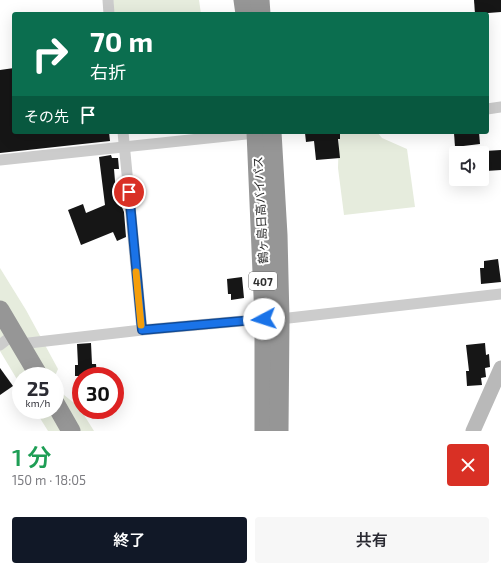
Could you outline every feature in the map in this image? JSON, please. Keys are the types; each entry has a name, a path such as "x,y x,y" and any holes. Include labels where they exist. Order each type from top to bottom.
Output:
{"highway":[{"path":"243,0 244,12"},
{"path":"260,0 261,12"},
{"name":"鶴ヶ島日高バイパス","path":"261,134 278,235 264,431"},
{"path":"0,310 11,341 32,367"},
{"name":"鶴ヶ島日高バイパス","path":"272,319 279,431"},
{"path":"64,418 72,431"}],"street":[{"path":"108,0 109,12"},
{"path":"489,109 501,108"},
{"path":"123,134 142,330"},
{"path":"0,160 241,134"},
{"path":"11,341 272,319 501,294"},
{"path":"473,431 501,368"}],"green space":[{"path":"113,0 199,0 201,12 114,12"},
{"path":"339,134 379,134 382,138 407,149 415,207 344,215 338,168"},
{"path":"0,268 26,310 57,367 12,367 12,371 0,351"},
{"path":"64,395 72,401 72,419 86,419 94,431 48,431 41,419 64,419"}],"building":[{"path":"474,0 501,0 501,12 475,12"},
{"path":"12,68 12,134 109,134 110,141 0,153 0,70"},
{"path":"305,134 340,134 340,139 338,139 340,158 316,160 314,141 306,142"},
{"path":"454,134 479,134 480,144 455,146"},
{"path":"501,150 501,170 489,171 489,151"},
{"path":"111,155 112,158 118,158 119,169 114,169 116,193 124,212 126,237 117,241 113,232 81,245 68,210 83,204 86,213 105,205 99,157"},
{"path":"498,259 501,282 481,284 480,268 484,268 484,261"},
{"path":"242,277 244,298 231,300 231,294 228,294 227,279"},
{"path":"91,343 92,364 96,364 96,367 75,367 75,365 78,365 77,344"},
{"path":"485,343 486,355 489,354 490,367 485,368 486,377 481,378 482,385 467,386 466,371 469,371 466,345"},
{"path":"0,368 12,387 0,395"}],"slow traffic":[{"path":"136,272 141,325"}],"route":[{"path":"129,192 142,330 264,319"}]}
